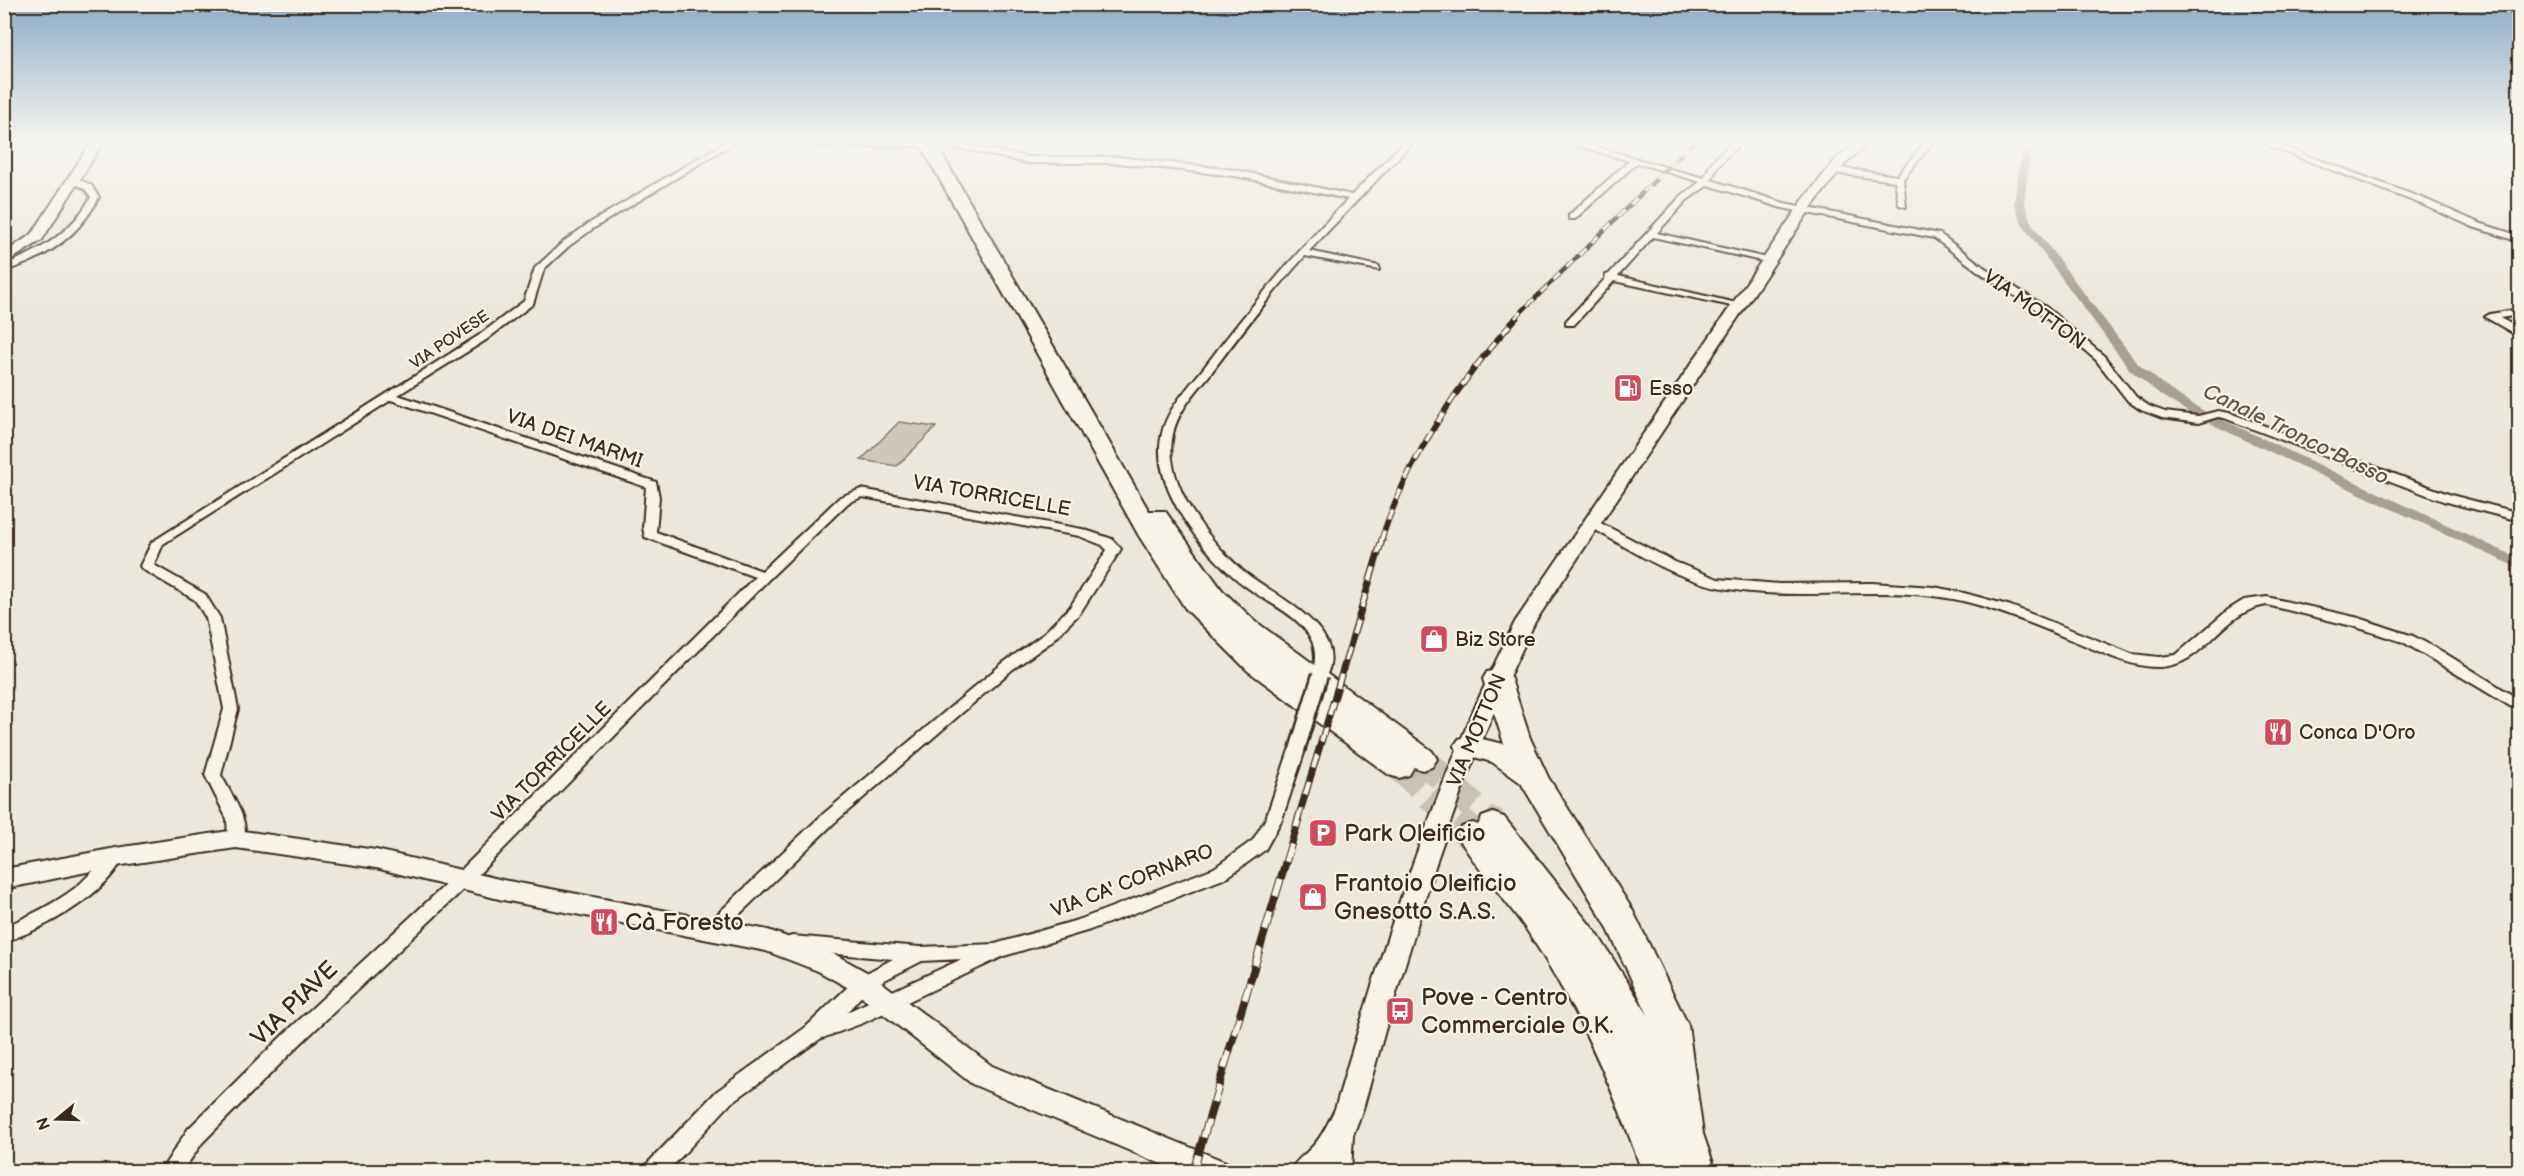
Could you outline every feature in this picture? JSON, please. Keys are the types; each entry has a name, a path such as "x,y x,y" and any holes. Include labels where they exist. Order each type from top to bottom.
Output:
{"highway":[{"path":"963,196 1169,567 1194,602 1258,665 1398,767"},
{"path":"1011,279 1148,502 1213,596 1285,658 1422,759"},
{"path":"1497,679 1516,738 1534,780 1620,919 1670,1025 1687,1160"},
{"path":"1469,746 1496,750 1512,757 1534,780"},
{"path":"1483,830 1587,996 1632,1089 1687,1160"}],"main road":[{"path":"4,260 37,237 64,196"},
{"name":"VIA MOTTON","path":"1305,1172 1321,1159 1338,1135 1349,1110 1374,1020 1426,857 1497,679 1525,622 1737,306 1815,196"},
{"path":"4,879 116,857 236,839 376,859 462,880 768,941 826,963 863,983 982,1075 1216,1172"},
{"name":"VIA MOTTON","path":"1336,1172 1338,1135"}],"street":[{"path":"4,268 47,249 72,231 88,213 94,196"},
{"name":"VIA POVESE","path":"236,839 235,819 213,775 231,709 213,618 200,597 147,566 158,542 392,397 482,338 529,302 540,268 566,244 641,196"},
{"path":"1344,196 1354,198"},
{"path":"1572,217 1595,196"},
{"path":"1570,323 1687,196"},
{"path":"1757,196 1806,209"},
{"path":"1901,196 1902,205"},
{"path":"2408,196 2476,225 2520,239"},
{"path":"1304,253 1354,198"},
{"name":"VIA MOTTON","path":"1806,209 1936,236 2043,310 2100,358 2132,399 2162,415 2198,420 2218,414 2357,463 2447,498 2520,517"},
{"path":"1650,234 1768,261"},
{"path":"1304,253 1376,268"},
{"name":"VIA CA' CORNARO","path":"813,1032 856,1017 999,950 1084,925 1220,873 1258,845 1274,819 1323,660 1318,639 1305,624 1228,565 1185,508 1170,481 1165,460 1167,434 1184,398 1223,346 1304,253"},
{"path":"1610,277 1737,306"},
{"path":"2520,312 2490,317 2520,334"},
{"name":"VIA DEI MARMI","path":"392,397 652,485 654,495 648,517 650,534 764,576"},
{"name":"VIA TORRICELLE","path":"462,880 764,576 844,500 861,493 1082,533 1107,542 1114,549 1075,610 1046,639 1008,666 828,819 713,929"},
{"path":"1591,522 1689,573 1717,583 1931,591 1964,597 2130,658 2159,662 2180,659 2233,613 2249,603 2267,601 2360,623 2408,639 2438,655 2520,707"},
{"path":"4,935 50,914 102,875 116,857"},
{"name":"VIA PIAVE","path":"170,1172 195,1136 290,1041 462,880"},
{"name":"VIA CA' CORNARO","path":"768,941 920,954 999,950"},
{"name":"VIA CA' CORNARO","path":"813,1032 863,983 920,954"},
{"path":"653,1172 724,1097 813,1032"}],"shaded area":[{"path":"899,422 936,427 897,466 861,460"}],"waterway":[{"name":"Canale Tronco Basso","path":"2020,196 2019,203 2028,226 2134,367 2166,393 2200,414 2520,565"}],"tunnel":[{"path":"1422,759 1490,822"},
{"path":"1399,767 1459,822"},
{"path":"1457,821 1473,835"},
{"path":"1488,821 1493,825"}],"railway":[{"path":"1515,318 1639,196"},
{"path":"1381,541 1391,511 1437,422 1476,366 1517,317"},
{"path":"1297,822 1382,540"},
{"path":"1193,1172 1298,821"}],"place":[{"name":"Esso","path":"1628,388"},
{"name":"Biz Store","path":"1434,639"},
{"name":"Conca D'Oro","path":"2278,732"},
{"name":"Park Oleificio","path":"1323,833"},
{"name":"Frantoio Oleificio Gnesotto S.A.S.","path":"1313,897"},
{"name":"Cà Foresto","path":"604,922"},
{"name":"Pove - Centro Commerciale O.K.","path":"1400,1011"}]}
